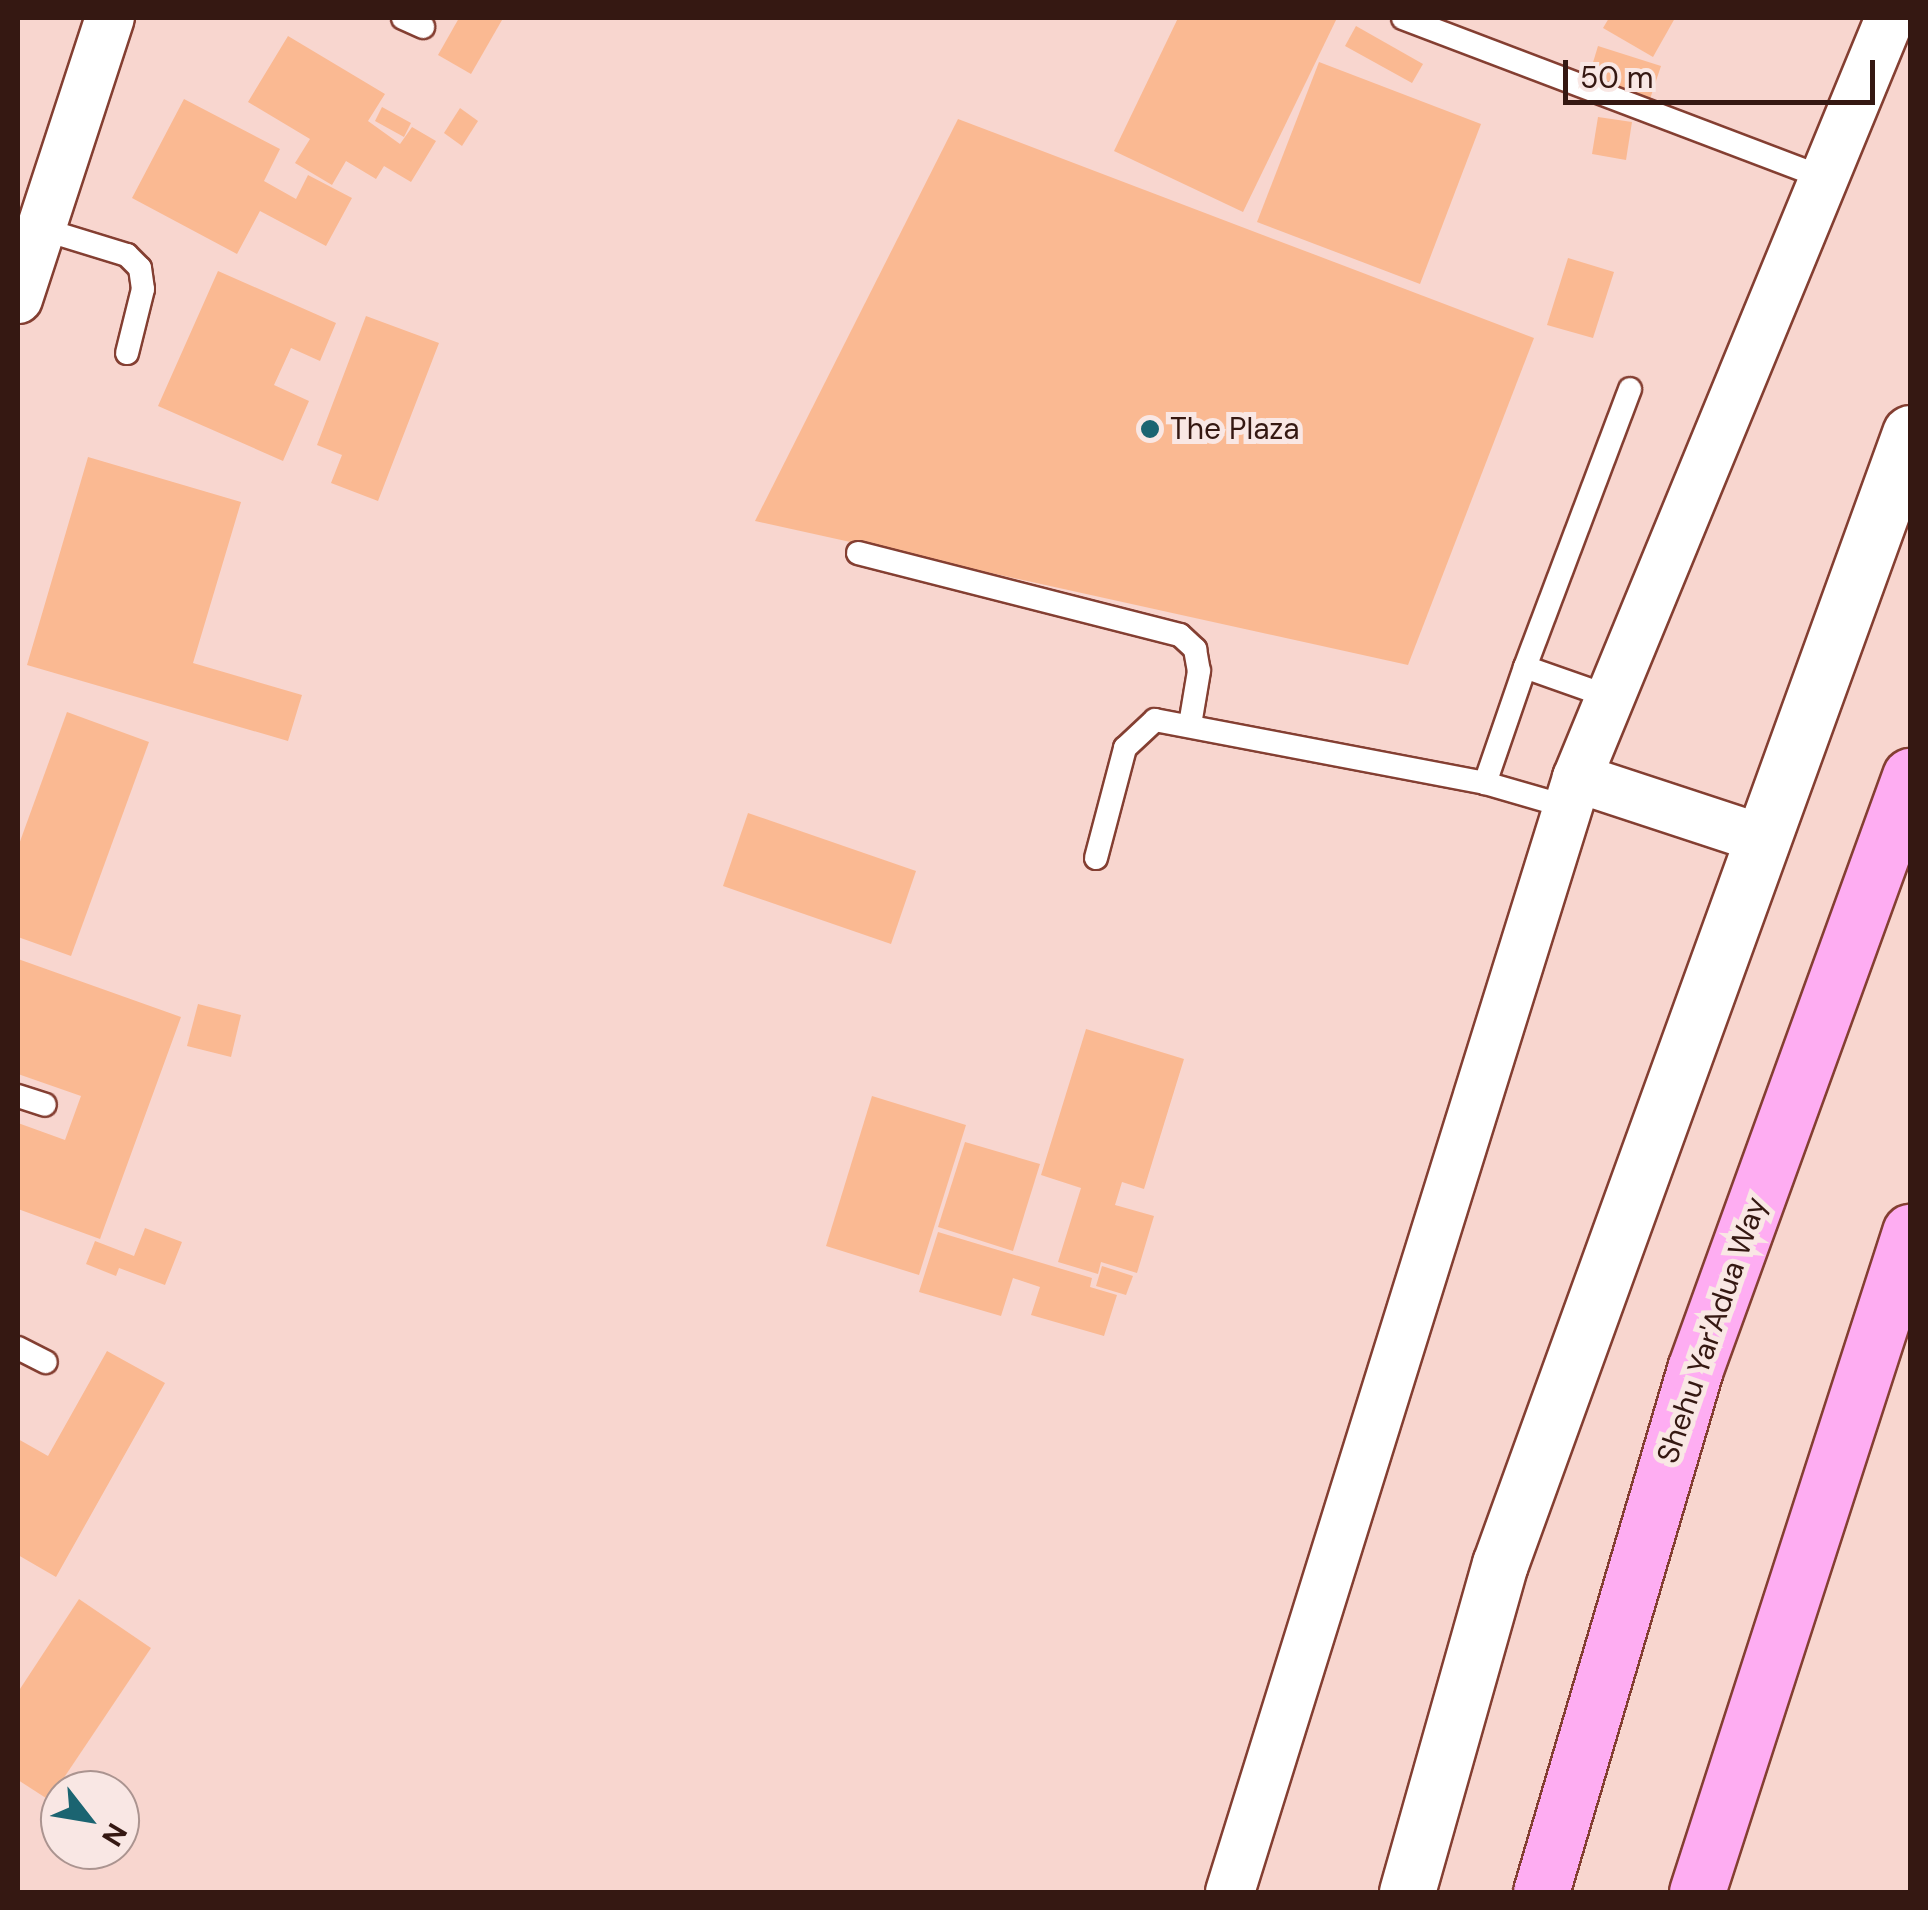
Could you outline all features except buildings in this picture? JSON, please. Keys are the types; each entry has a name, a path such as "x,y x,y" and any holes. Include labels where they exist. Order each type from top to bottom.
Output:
{"highway":[{"name":"Shehu Yar'Adua Way","path":"1541,1892 1695,1369 1910,776"},
{"path":"1697,1892 1910,1232"}],"street":[{"path":"18,300 110,18"},
{"path":"1230,1892 1572,792 1890,18"},
{"path":"1407,1892 1500,1564 1759,838 1910,434"},
{"path":"1572,792 1759,838"}],"lane":[{"path":"1404,18 1824,178"},
{"path":"40,228 128,255 140,268 143,290 127,353"},
{"path":"1485,783 1630,389"},
{"path":"858,553 1180,635 1195,650 1199,672 1190,724"},
{"path":"1525,667 1610,697"},
{"path":"1096,858 1125,748 1155,720 1485,783 1572,792"},
{"path":"18,1096 45,1105"},
{"path":"18,1348 46,1362"}],"place":[{"name":"The Plaza","path":"1150,429"}]}
